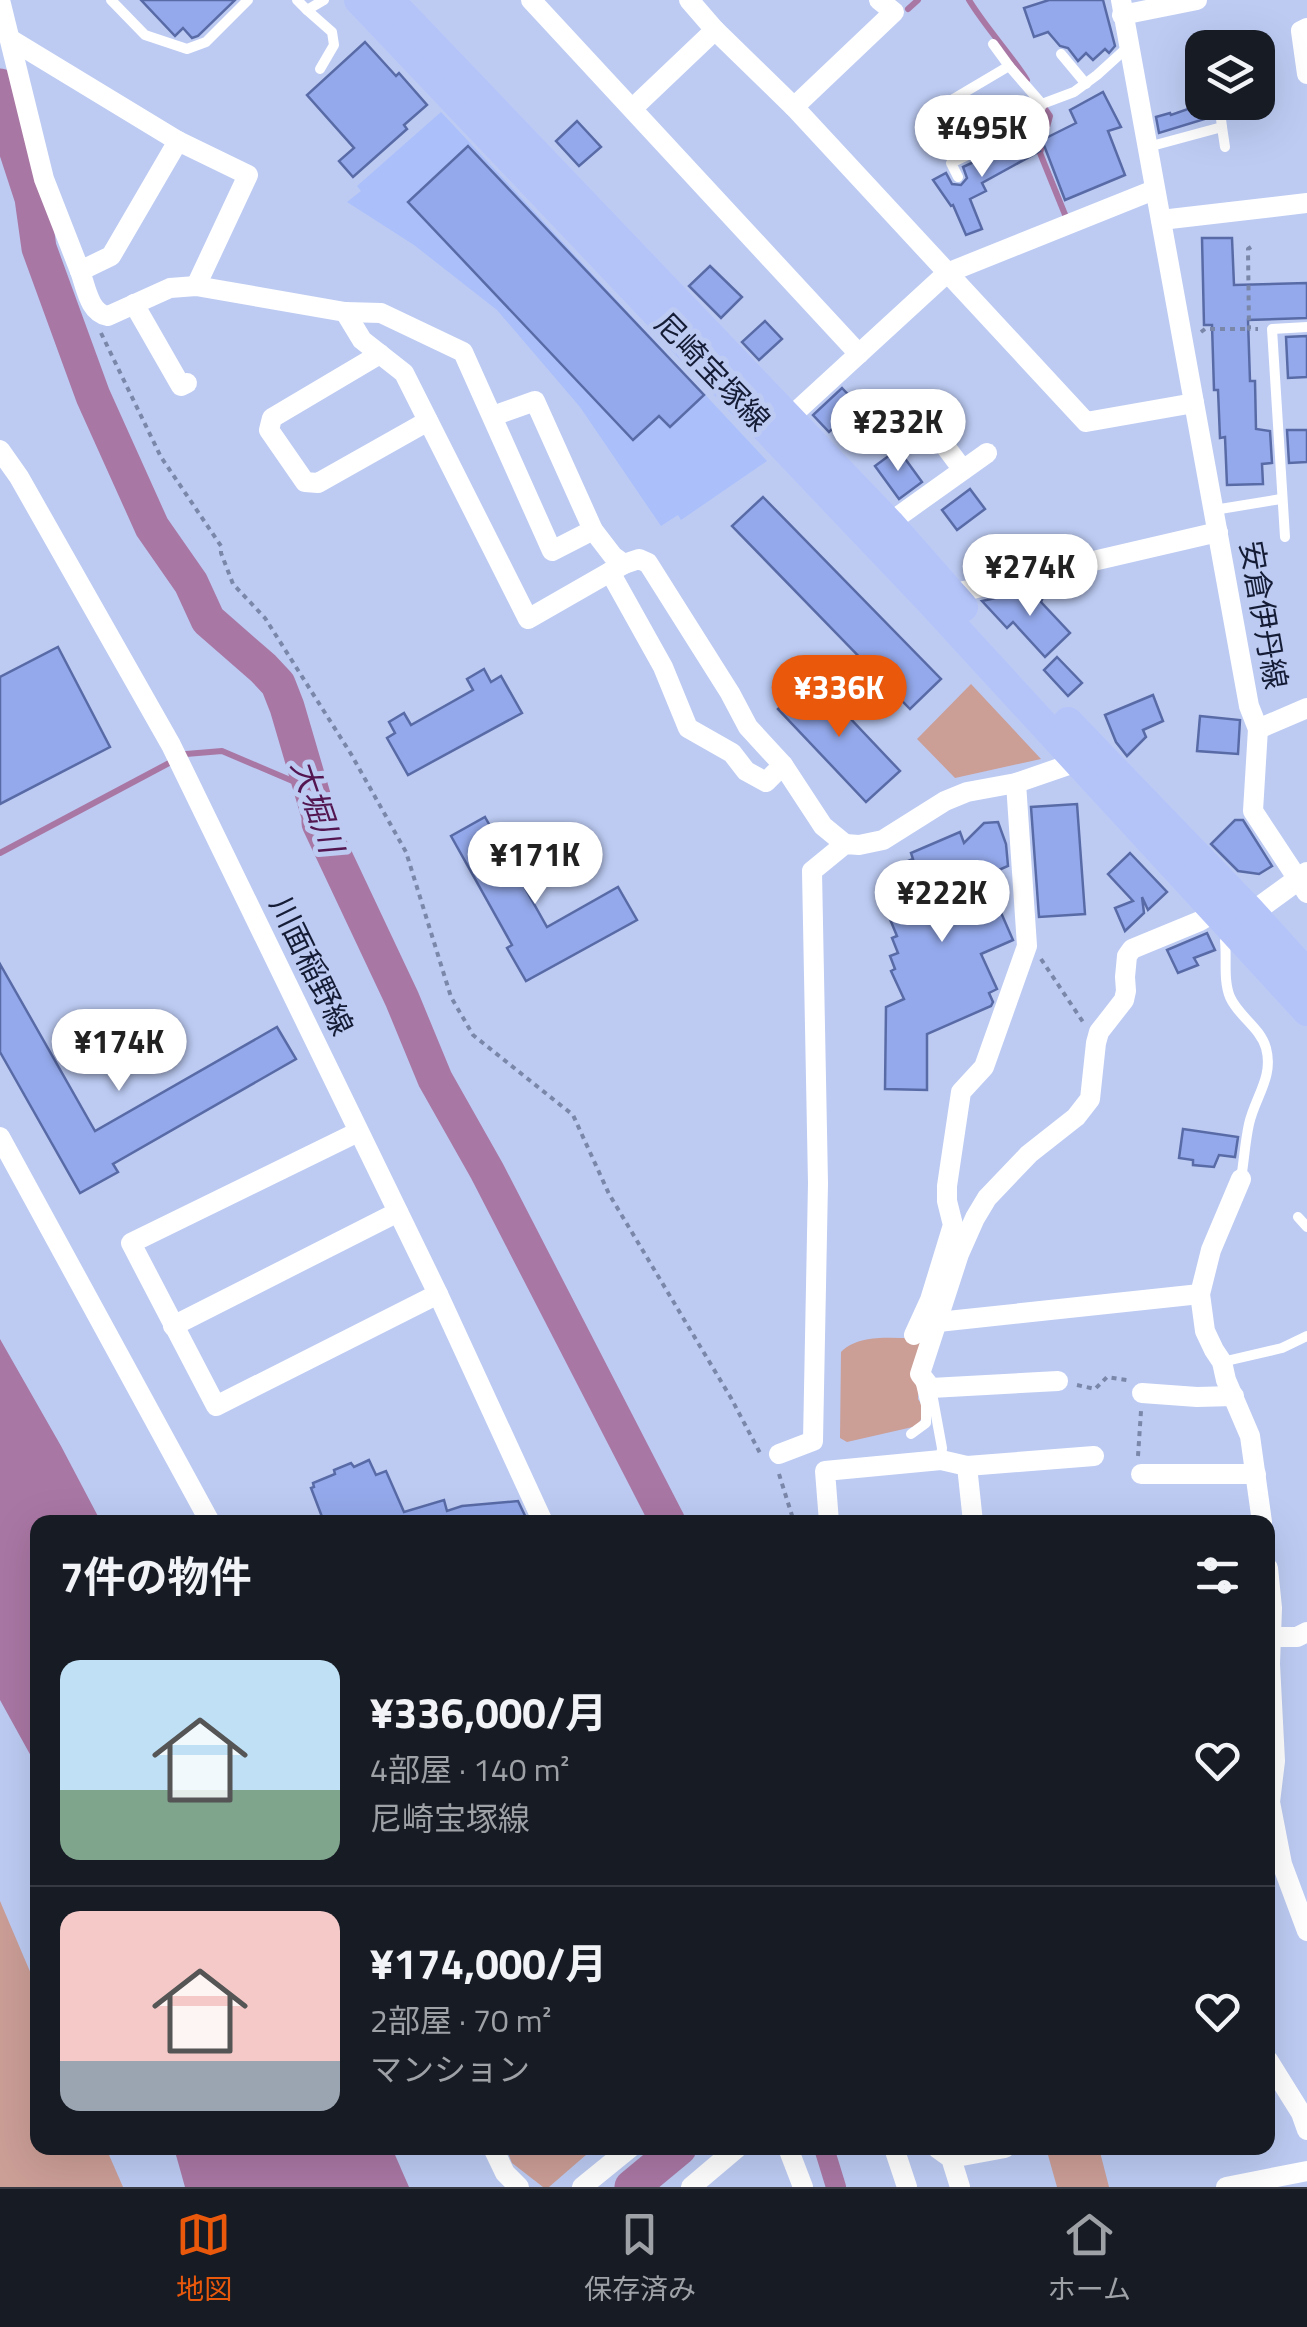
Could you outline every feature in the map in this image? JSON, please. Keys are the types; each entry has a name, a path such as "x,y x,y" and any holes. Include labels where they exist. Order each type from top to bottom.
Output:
{"main road":[{"name":"尼崎宝塚線","path":"359,0 929,600 1084,754"},
{"name":"尼崎宝塚線","path":"389,0 888,523 1084,754 1232,918 1307,1011"},
{"name":"尼崎宝塚線","path":"1232,918 1307,974"}],"street":[{"path":"0,0 44,178 94,309 108,316 170,288 196,286 346,312 382,313 463,352 552,551 593,530"},
{"path":"530,0 859,354"},
{"path":"689,0 794,107 1086,422 1194,403"},
{"path":"794,107 894,12 879,0"},
{"path":"1122,8 1197,0"},
{"name":"安倉伊丹線","path":"1122,8 1249,706 1258,729 1253,811 1304,881 1232,918"},
{"path":"1307,28 1301,31 1307,74"},
{"path":"633,108 715,30"},
{"path":"10,39 178,141 248,175 196,286"},
{"path":"80,271 111,256 178,141"},
{"path":"788,418 946,274 1154,190"},
{"path":"1162,220 1307,203"},
{"path":"134,304 181,386"},
{"path":"346,312 362,340 404,373 528,619 617,568 640,559 648,563 748,727 784,765 823,826 845,844 883,840 945,801 968,792 1016,783 1084,754"},
{"path":"380,354 272,418 269,430 305,482 318,484 428,421"},
{"path":"910,399 963,470"},
{"path":"492,416 534,401 593,530 613,556 688,728 732,754 746,771 766,782 784,765"},
{"name":"川面稲野線","path":"0,450 170,745 438,1294 539,1515"},
{"path":"888,523 987,453"},
{"path":"950,594 1218,532"},
{"path":"1258,729 1307,708"},
{"path":"914,1335 930,1300 953,1225 946,1186 961,1092 984,1067 1026,946 1016,783"},
{"path":"775,1462 813,1442 818,1183 812,871 845,844"},
{"path":"1058,1381 931,1388 920,1374 959,1254 987,1198 1029,1154 1076,1117 1090,1099 1096,1043 1105,1023 1124,1000 1127,956 1132,949 1200,921 1232,918"},
{"path":"358,1132 131,1243 216,1406 438,1294"},
{"path":"0,1137 206,1515"},
{"path":"1241,1179 1211,1250 1200,1294 1206,1332 1222,1362 1250,1436 1261,1515"},
{"path":"173,1326 398,1212"},
{"path":"938,1322 1200,1294"},
{"path":"1142,1393 1234,1396"},
{"path":"829,1515 825,1471 941,1460 967,1466 1094,1456"},
{"path":"967,1466 972,1515"},
{"path":"1142,1474 1256,1474"},
{"path":"1275,1636 1297,1637 1307,1632"},
{"path":"1275,1834 1307,1932"},
{"path":"1278,2095 1301,2113 1307,2130"},
{"path":"496,2155 505,2174 519,2187"},
{"path":"582,2187 621,2155"},
{"path":"691,2187 728,2155"},
{"path":"791,2155 803,2187"},
{"path":"896,2155 906,2187"},
{"path":"945,2155 960,2187"},
{"path":"1226,2187 1307,2171"}],"lane":[{"path":"112,0 145,34 187,49 206,42 248,0"},
{"path":"297,0 332,32 334,45 320,69"},
{"path":"307,10 324,0"},
{"path":"993,44 1042,104"},
{"path":"937,168 1035,123 1042,104 1074,92 1130,46"},
{"path":"1061,54 1086,84"},
{"path":"933,110 1009,66"},
{"path":"958,77 967,91"},
{"path":"1221,120 1224,147"},
{"path":"1147,147 1222,126"},
{"path":"951,163 958,176"},
{"path":"1284,537 1272,329 1307,327"},
{"path":"1214,510 1281,499"},
{"path":"1232,918 1225,942 1228,991 1232,1002 1260,1035 1268,1063 1268,1077 1248,1127 1241,1179"},
{"path":"1298,1217 1307,1227"},
{"path":"1222,1362 1282,1348 1307,1336"},
{"path":"911,1434 926,1423 921,1384 931,1388 941,1460"}],"path":[{"path":"1249,329 1248,249 1252,247"},
{"path":"100,314 98,324 105,344 161,457 221,546 234,584 266,618 406,852 452,997 473,1035 572,1115 609,1194 760,1455 775,1462 792,1515"},
{"path":"1181,332 1272,329"},
{"path":"1026,946 1033,947 1089,1031"},
{"path":"1142,1393 1137,1469 1142,1474"}],"shaded area":[{"path":"441,112 767,461 681,520 678,515 661,526 580,407 497,310 414,245 347,202 361,191 357,186"},
{"path":"971,684 1041,759 955,778 917,739"},
{"path":"918,1338 922,1342 918,1399 923,1412 917,1426 847,1442 840,1438 841,1352 867,1339"},
{"path":"0,1339 97,1515 30,1515 30,1754 0,1700"},
{"path":"0,1901 30,1972 30,2155 109,2155 123,2187 0,2187"},
{"path":"176,2155 395,2155 409,2187 185,2187"},
{"path":"509,2155 586,2155 549,2187 543,2187 512,2163"},
{"path":"1048,2155 1101,2155 1109,2187 1057,2187"}],"building":[{"path":"141,0 235,0 192,38 183,28 175,36"},
{"path":"1049,0 1103,0 1115,46 1093,60 1086,53 1078,61 1048,32 1034,37 1024,8"},
{"path":"365,42 427,105 404,125 407,129 353,177 339,161 354,148 307,95"},
{"path":"1103,92 1121,127 1108,131 1125,175 1065,200 1042,140 1076,123 1070,110"},
{"path":"1185,110 1185,120 1201,120 1159,133 1156,117"},
{"path":"577,121 601,147 579,166 556,141"},
{"path":"1031,135 1040,151 982,183 986,191 970,199 982,229 966,235 953,205 933,180 946,173 952,184 961,185 967,178 963,167"},
{"path":"468,146 704,395 670,427 659,416 633,440 408,202"},
{"path":"1202,238 1232,238 1234,285 1307,283 1307,318 1248,320 1256,429 1270,431 1272,463 1262,464 1263,484 1227,485 1225,437 1220,438 1218,390 1214,390 1212,325 1204,325"},
{"path":"710,266 742,297 721,318 689,286"},
{"path":"765,321 782,339 759,360 742,342"},
{"path":"1307,336 1307,377 1288,378 1286,337"},
{"path":"842,388 858,405 829,432 813,415"},
{"path":"1287,430 1307,430 1307,462 1289,463"},
{"path":"898,449 922,482 899,499 875,466"},
{"path":"970,489 985,509 957,530 942,510"},
{"path":"763,497 941,679 910,709 732,526"},
{"path":"1035,589 1043,597 1041,602 1070,633 1045,657 1013,622 1007,628 982,601"},
{"path":"58,647 110,747 0,804 0,677"},
{"path":"1057,657 1082,683 1068,696 1044,670"},
{"path":"484,669 491,682 501,676 522,713 408,775 387,738 395,733 389,722 404,713 411,725 473,690 467,679"},
{"path":"812,678 900,771 866,802 778,709"},
{"path":"1153,695 1163,721 1143,730 1146,737 1127,756 1116,742 1105,715"},
{"path":"1200,716 1240,720 1238,754 1197,751"},
{"path":"1077,804 1085,914 1039,917 1031,807"},
{"path":"485,817 547,927 618,887 637,920 526,981 507,948 512,945 451,836"},
{"path":"1235,820 1243,820 1272,866 1259,874 1238,871 1211,844"},
{"path":"998,822 1008,866 985,876 1013,940 981,954 997,989 989,993 993,1002 927,1034 927,1090 885,1089 886,1007 904,999 891,971 895,969 890,956 898,953 892,938 897,936 887,912 894,908 893,867 913,859 911,853 960,832 964,843 984,823"},
{"path":"1130,853 1167,892 1148,910 1142,897 1144,913 1125,931 1115,908 1133,901 1108,874"},
{"path":"1207,933 1215,950 1194,958 1198,965 1178,973 1167,950"},
{"path":"0,964 95,1131 277,1027 296,1059 113,1164 118,1172 80,1193 0,1052"},
{"path":"1183,1129 1238,1137 1235,1157 1219,1155 1214,1167 1193,1165 1193,1160 1179,1158"},
{"path":"369,1460 376,1475 386,1471 404,1512 444,1500 447,1511 518,1501 525,1515 321,1515 311,1488 313,1483 351,1463 354,1467"}],"waterway":[{"path":"908,9 918,0"},
{"path":"969,0 1027,80"},
{"name":"大堀川","path":"0,86 32,198 39,248 93,396 152,527 191,583 208,620 278,684 319,823 435,1079 487,1171 664,1515"},
{"path":"1041,103 1050,116 1040,153 1066,217"},
{"path":"0,853 186,754 222,751 309,788"},
{"name":"大堀川","path":"632,2187 671,2155"},
{"path":"826,2155 836,2187"}]}
